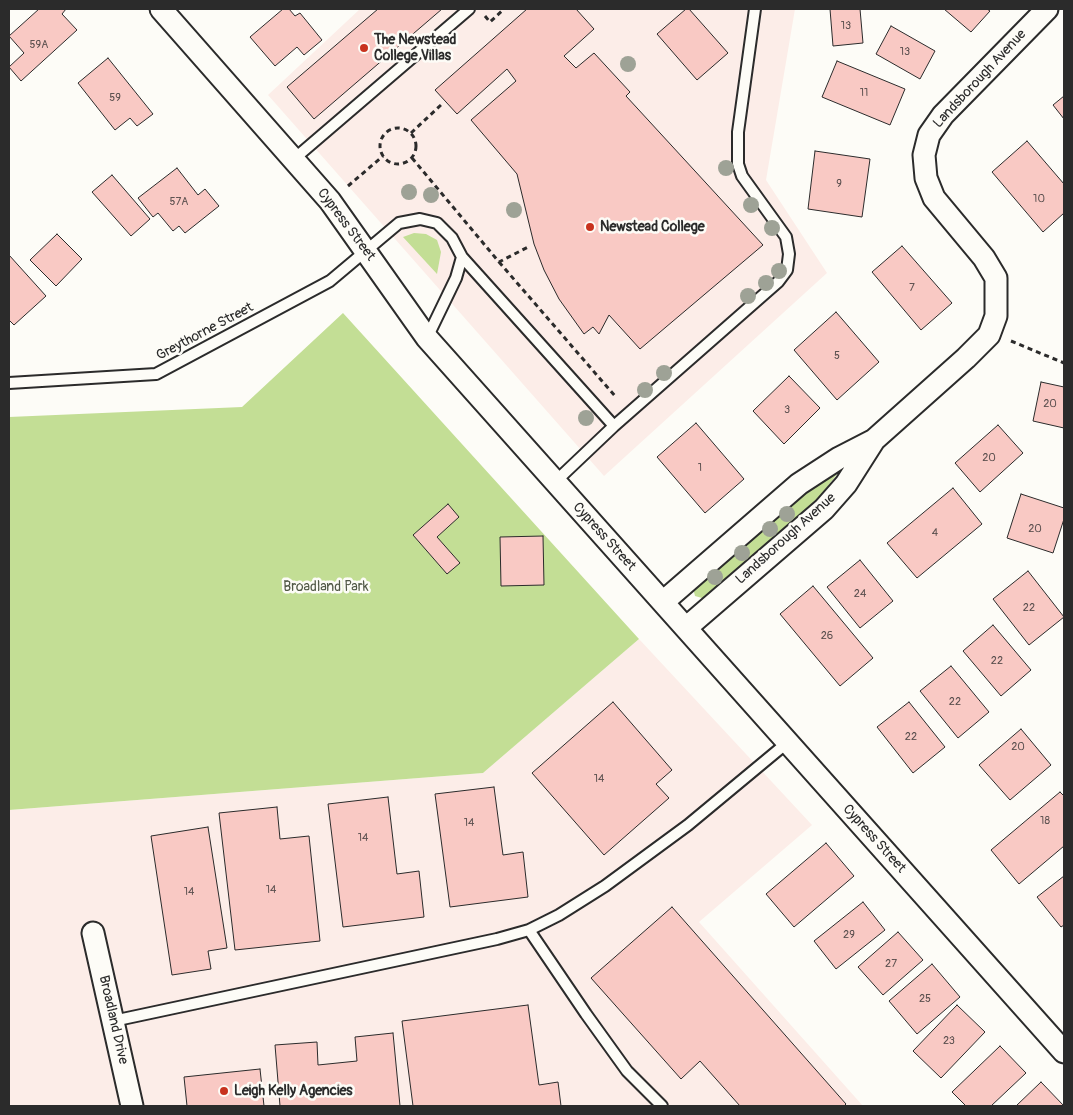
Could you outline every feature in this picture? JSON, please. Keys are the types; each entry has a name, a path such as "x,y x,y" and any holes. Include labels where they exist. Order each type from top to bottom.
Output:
{"street":[{"name":"Cypress Street","path":"161,9 330,201 427,338 1064,1052"},
{"name":"Landsborough Avenue","path":"663,602 799,484 839,458 874,440 966,358 989,334 996,316 996,278 984,258 934,198 926,178 924,155 929,135 943,114 1047,9"},
{"name":"Landsborough Avenue","path":"686,628 824,509 846,484 874,440"},
{"name":"Broadland Drive","path":"93,933 132,1106"}],"lane":[{"path":"294,159 469,9"},
{"path":"555,482 614,426 778,282 787,270 789,254 786,237 742,176 738,164 738,132 755,9"},
{"name":"Greythorne Street","path":"9,383 156,374 330,281 398,223 420,220 436,223 452,238 462,257 614,426"},
{"path":"427,338 456,278 462,257"},
{"path":"113,1021 498,939 529,930 559,915 604,886 688,825 788,742"},
{"path":"529,930 586,1014 628,1071 662,1106"}],"path":[{"path":"479,9 490,22 504,9"},
{"path":"411,133 442,104"},
{"path":"399,127 411,133 416,147 412,158 397,163 384,156 380,147 387,131 399,127"},
{"path":"330,201 384,156"},
{"path":"412,158 615,396"},
{"path":"499,262 530,246"},
{"path":"989,334 1023,345 1064,363"}],"shaded area":[{"name":"Newstead College","path":"360,9 795,9 766,180 827,273 604,476 268,95"},
{"path":"639,639 812,825 699,922 863,1106 9,1106 9,810 483,773"}],"green space":[{"path":"414,233 426,234 437,240 441,252 437,274 403,237"},
{"name":"Broadland Park","path":"343,313 639,639 483,773 9,810 9,417 242,407"},
{"path":"842,468 820,496 753,558 709,596 702,598 695,596 693,588 785,505"}],"building":[{"path":"39,9 66,9 62,14 77,30 21,81 9,67 24,53 9,36"},
{"path":"283,9 289,9 295,16 300,13 322,40 304,55 297,47 275,66 250,37"},
{"name":"The Newstead College Villas","path":"378,9 442,9 314,119 287,87"},
{"path":"527,9 576,9 594,29 564,56 576,68 594,53 630,92 626,96 763,245 640,349 609,315 599,334 593,327 584,334 559,299 544,270 534,244 517,174 471,120 516,81 507,69 457,114 435,90"},
{"path":"686,9 689,9 728,53 697,80 657,34"},
{"path":"830,9 860,9 863,43 833,46"},
{"path":"944,9 987,9 990,11 971,32"},
{"path":"891,26 935,51 920,79 876,54"},
{"path":"108,58 153,114 137,126 130,118 115,130 78,83"},
{"path":"837,61 905,89 890,125 822,97"},
{"path":"1064,96 1064,119 1053,105"},
{"path":"1027,141 1064,184 1064,213 1043,232 992,172"},
{"path":"815,151 870,159 862,217 808,209"},
{"path":"177,168 198,195 205,189 219,206 185,233 179,226 173,231 158,213 153,217 138,198"},
{"path":"112,175 150,219 131,236 92,192"},
{"path":"57,234 82,259 56,286 30,260"},
{"path":"902,246 952,303 921,330 872,272"},
{"path":"9,255 46,296 14,325 9,320"},
{"path":"836,312 879,362 837,400 794,350"},
{"path":"789,376 820,408 784,444 753,411"},
{"path":"1041,382 1064,387 1064,428 1033,421"},
{"path":"696,423 744,479 705,513 657,457"},
{"path":"998,425 1023,453 980,492 955,463"},
{"path":"953,488 982,524 917,578 887,543"},
{"path":"1021,494 1064,508 1064,519 1053,553 1007,538"},
{"path":"448,504 459,517 437,537 460,563 447,574 413,535"},
{"path":"543,536 544,585 501,586 500,537"},
{"path":"860,560 893,601 860,628 827,587"},
{"path":"1028,571 1064,617 1029,645 993,599"},
{"path":"813,586 873,658 840,686 780,614"},
{"path":"993,625 1031,670 1001,696 963,651"},
{"path":"951,666 989,712 958,738 920,691"},
{"path":"613,702 672,770 656,784 669,798 604,855 532,773"},
{"path":"909,702 945,747 913,773 877,727"},
{"path":"1021,729 1051,765 1010,800 979,765"},
{"path":"494,787 503,855 523,852 528,897 450,907 435,794"},
{"path":"1060,792 1064,796 1064,846 1019,884 991,850"},
{"path":"388,797 397,874 419,871 424,917 343,927 328,804"},
{"path":"277,807 280,839 309,836 320,941 235,950 219,813"},
{"path":"208,827 227,948 208,951 211,969 172,975 151,836"},
{"path":"826,843 854,876 794,927 766,894"},
{"path":"1064,876 1064,925 1061,927 1037,897"},
{"path":"863,902 885,930 836,969 814,941"},
{"path":"672,907 846,1104 844,1106 740,1106 700,1061 681,1079 591,978"},
{"path":"898,932 923,960 883,995 858,967"},
{"path":"932,964 960,997 917,1034 889,1001"},
{"path":"528,1005 539,1085 558,1082 561,1106 413,1106 402,1021"},
{"path":"957,1005 985,1032 941,1078 913,1051"},
{"path":"393,1033 400,1106 280,1106 275,1045 317,1042 318,1065 357,1061 355,1037"},
{"path":"1000,1046 1026,1073 991,1106 966,1106 952,1092"},
{"name":"Leigh Kelly Agencies","path":"260,1069 264,1106 187,1106 184,1077"},
{"path":"1041,1082 1064,1106 1016,1106"}],"place":[{"name":"The Newstead College Villas","path":"364,48"},
{"name":"Newstead College","path":"590,227"},
{"name":"Leigh Kelly Agencies","path":"224,1091"}]}
